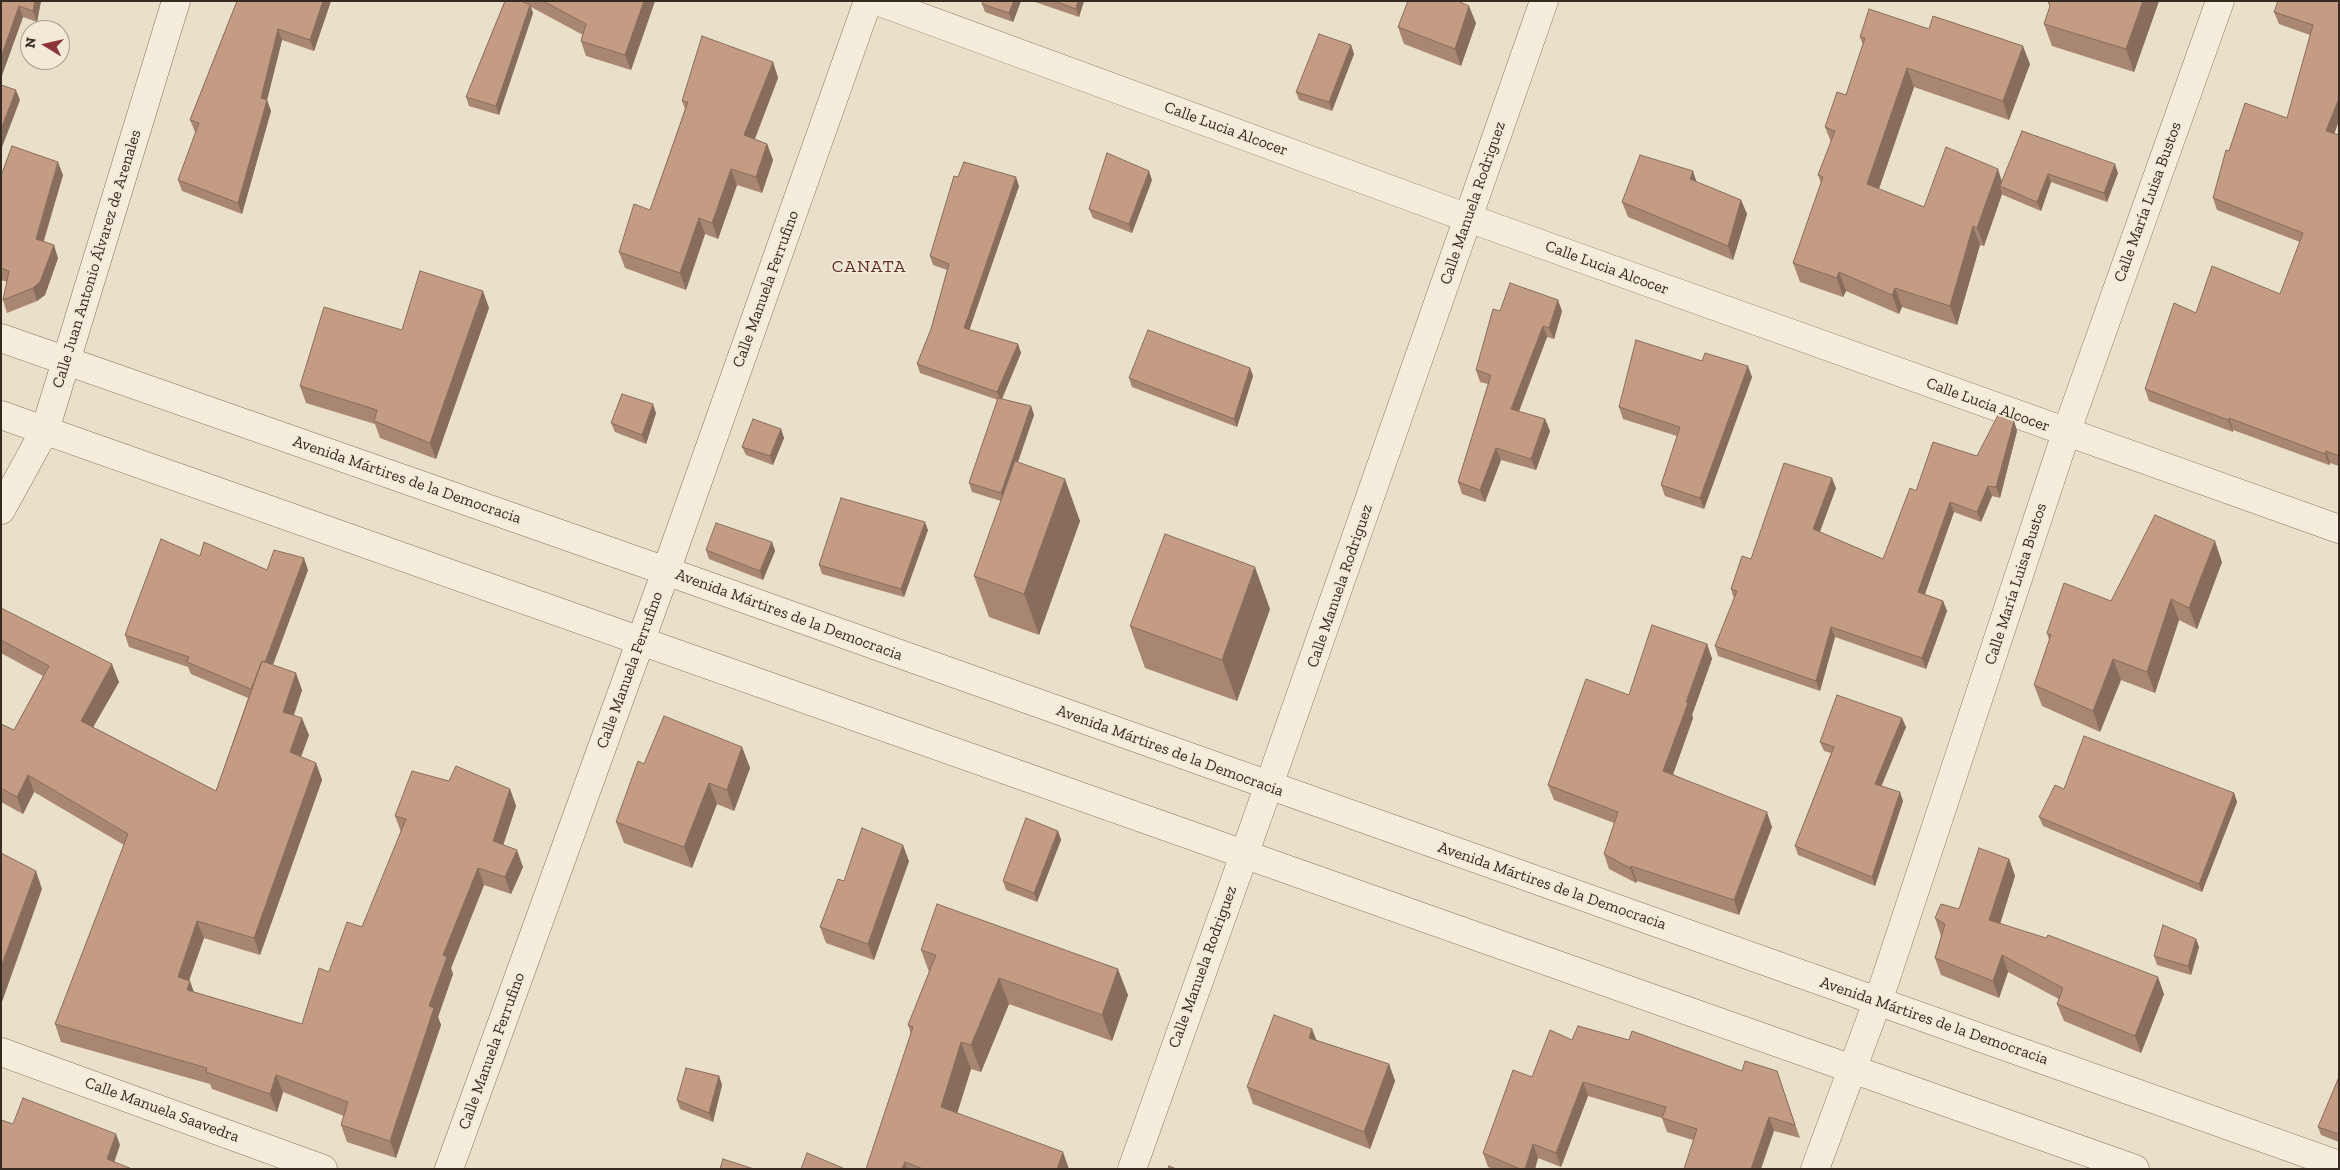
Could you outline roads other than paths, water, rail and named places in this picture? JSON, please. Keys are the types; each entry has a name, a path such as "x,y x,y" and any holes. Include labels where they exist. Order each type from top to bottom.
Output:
{"street":[{"name":"Calle Juan Antonio Álvarez de Arenales","path":"1,510 45,430 176,1"},
{"name":"Calle Manuela Ferrufino","path":"449,1169 641,641 868,1"},
{"name":"Calle Lucia Alcocer","path":"877,1 1468,218 2339,529"},
{"name":"Calle Manuela Rodriguez","path":"1132,1169 1269,786 1544,1"},
{"name":"Calle María Luisa Bustos","path":"1815,1169 1877,1002 2066,433 2220,1"},
{"name":"Avenida Mártires de la Democracia","path":"1,338 666,571 2339,1165"},
{"path":"1,414 2135,1169"},
{"name":"Calle Manuela Saavedra","path":"1,1052 323,1169"}],"district":[{"name":"CANATA","path":"869,267"}]}
